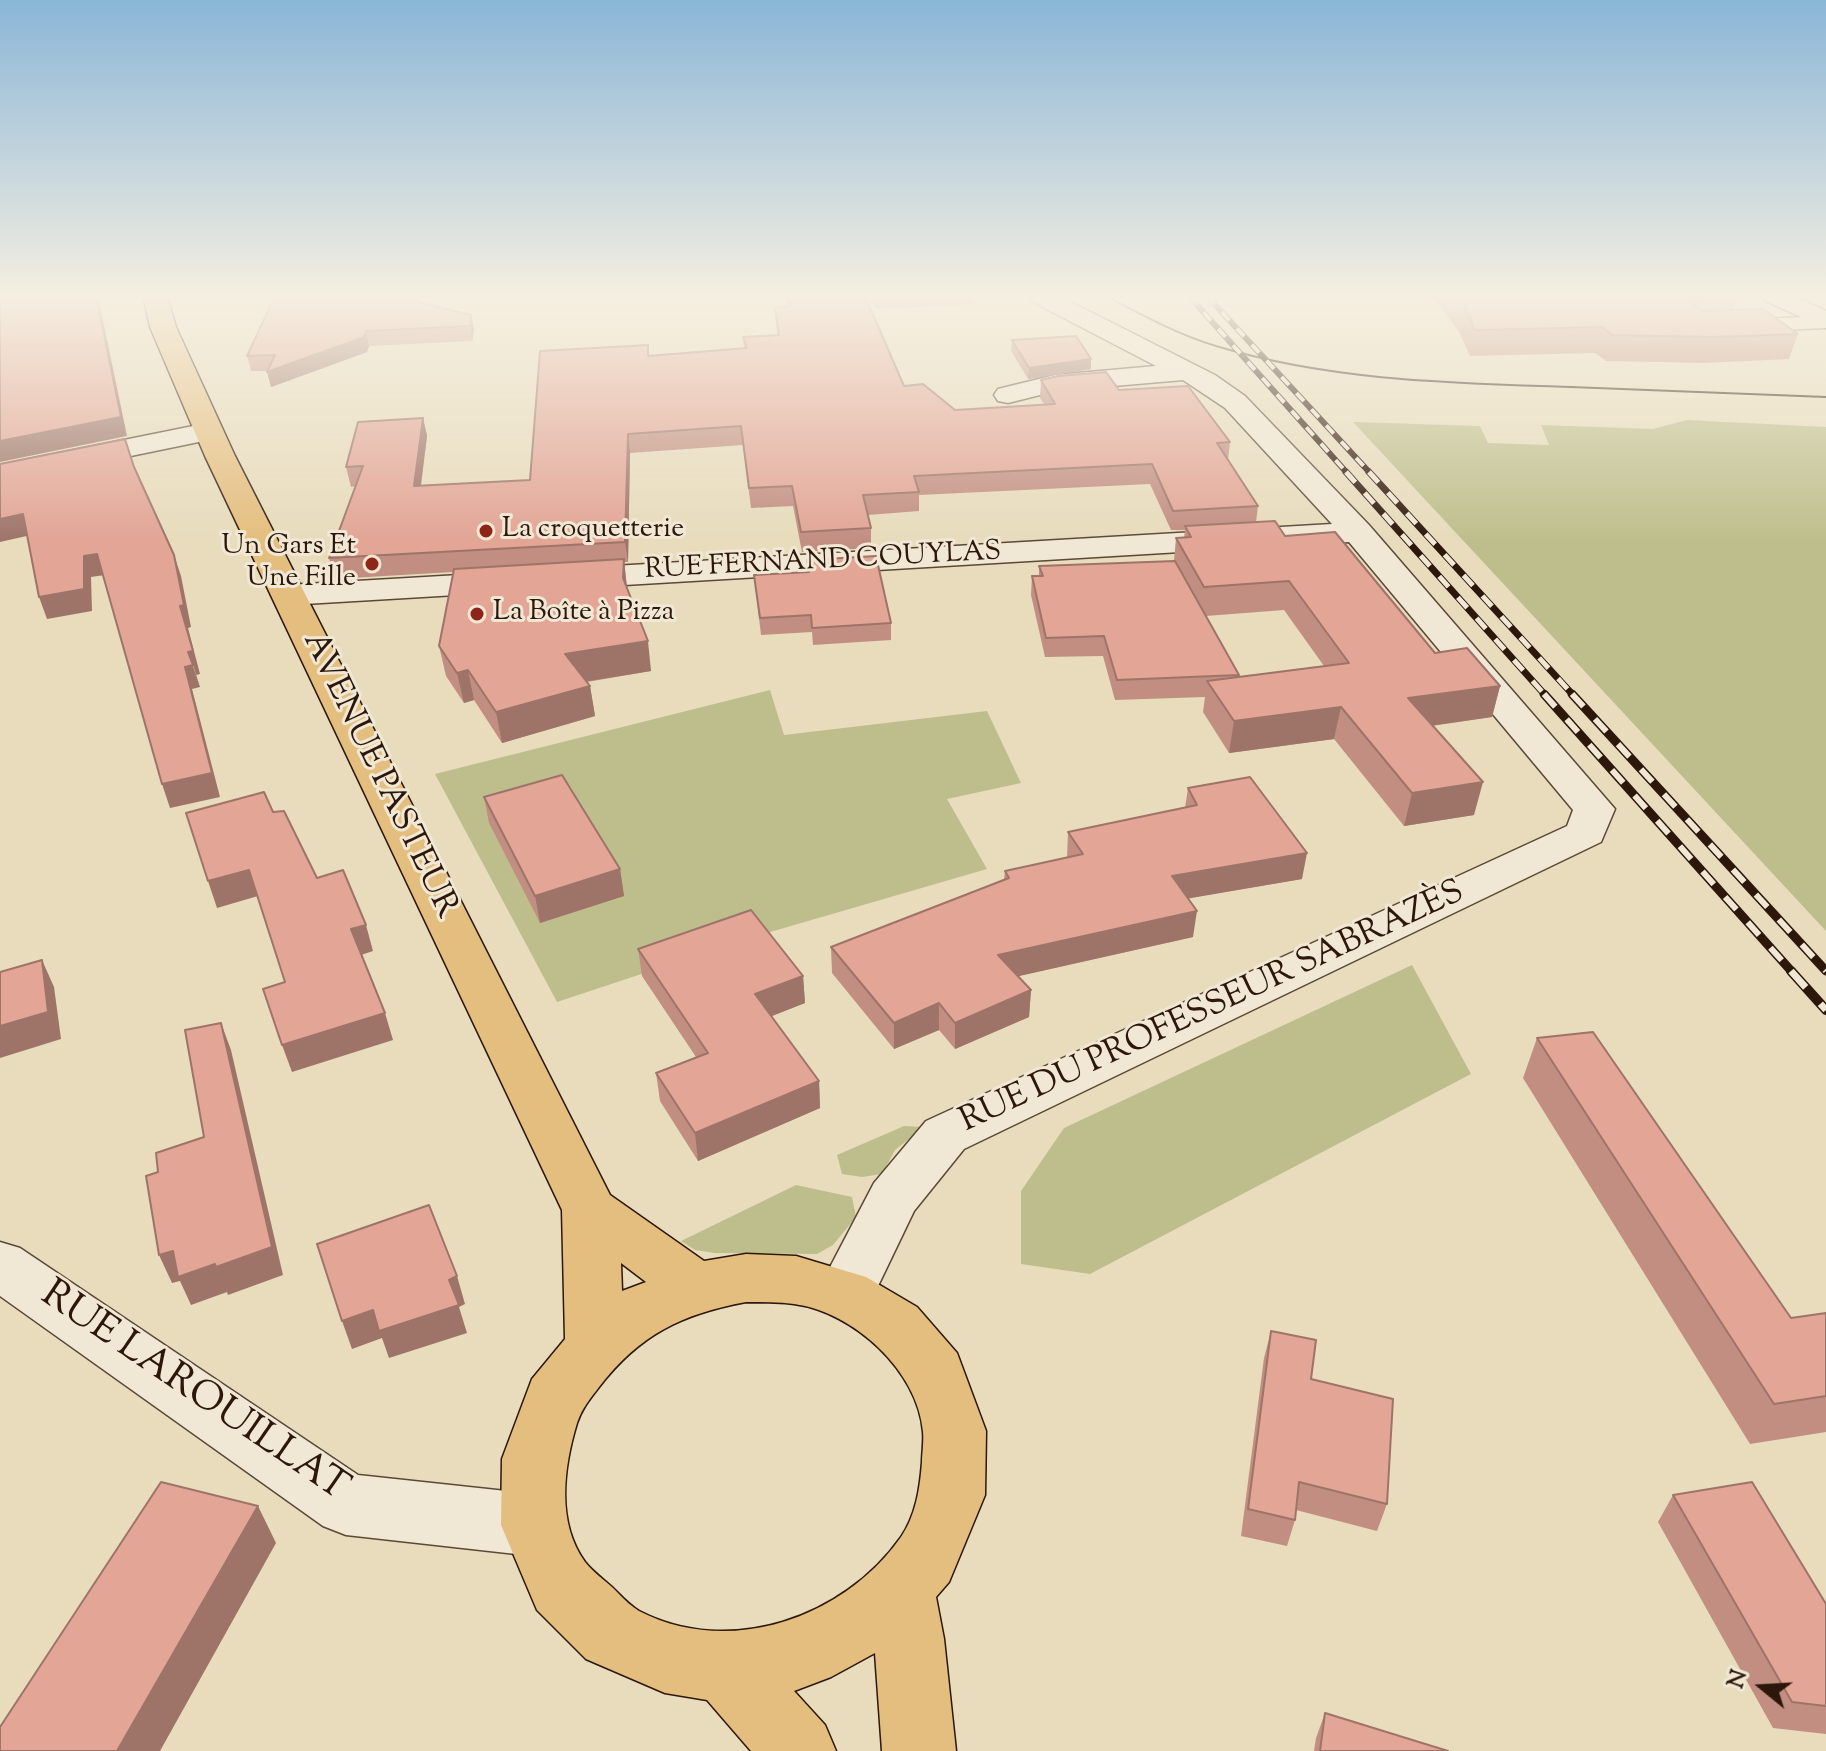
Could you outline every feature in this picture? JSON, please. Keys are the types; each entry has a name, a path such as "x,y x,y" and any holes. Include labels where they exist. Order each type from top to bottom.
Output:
{"main road":[{"name":"AVENUE PASTEUR","path":"185,378 208,432 590,1210 595,1346"},
{"name":"AVENUE PASTEUR","path":"590,1210 696,1287"},
{"path":"746,1278 796,1280 845,1294 896,1325 935,1372 955,1431 952,1495 925,1559 875,1615 806,1652 767,1663 726,1667 665,1658 611,1634 561,1586 534,1525 534,1459 554,1398 595,1346 642,1309 696,1287 746,1278"},
{"path":"900,1587 909,1639 919,1751"},
{"path":"726,1667 799,1751"}],"street":[{"path":"1008,395 1055,383 1118,378"},
{"path":"1197,378 1235,402 1358,532"},
{"path":"0,474 208,432"},
{"name":"RUE FERNAND COUYLAS","path":"288,595 1358,532"},
{"name":"RUE DU PROFESSEUR SABRAZÈS","path":"845,1294 893,1198 945,1135 1586,833 1594,809 1358,532"},
{"name":"RUE LAROUILLAT","path":"0,1265 346,1504 534,1525"}],"green space":[{"path":"1687,420 1826,427 1826,931 1353,422 1480,426 1488,443 1549,445 1541,425 1653,429"},
{"path":"770,690 784,735 987,711 1021,783 947,799 987,869 753,937 557,1002 435,774"},
{"path":"1412,965 1471,1074 1090,1274 1021,1264 1021,1191 1064,1128"},
{"path":"904,1126 924,1127 895,1150 882,1174 862,1177 842,1174 837,1155"},
{"path":"796,1185 852,1197 856,1217 833,1245 817,1254 715,1253 695,1250 681,1241"}],"building":[{"path":"0,378 113,378 121,417 0,441"},
{"path":"538,378 900,378 904,386 923,384 955,410 1055,404 1041,380 1110,378 1119,390 1188,386 1230,442 1217,443 1258,506 1173,511 1152,464 914,476 919,492 863,495 871,528 801,532 792,486 749,488 741,426 628,434 625,542 329,558 363,466 346,467 358,422 423,418 414,486 530,480"},
{"path":"125,439 134,467 174,555 184,605 180,606 193,651 188,652 193,665 185,667 212,773 162,784 97,554 84,556 84,589 39,597 23,514 0,519 0,464"},
{"path":"1275,521 1285,536 1335,532 1435,653 1467,648 1500,686 1408,698 1483,782 1412,793 1341,707 1234,721 1207,681 1349,663 1289,581 1204,587 1176,538 1191,537 1185,526"},
{"path":"876,556 891,623 812,628 811,615 760,618 754,575 809,572 807,560"},
{"path":"624,559 623,578 648,641 565,654 590,686 496,712 468,670 457,673 439,646 454,569"},
{"path":"1175,561 1239,675 1117,680 1104,636 1046,638 1032,576 1043,576 1039,566"},
{"path":"562,775 620,869 535,896 484,797"},
{"path":"1250,777 1307,853 1172,876 1197,911 998,955 1031,990 955,1023 939,1003 894,1023 831,947 1009,878 1005,871 1083,854 1068,832 1197,805 1188,788"},
{"path":"264,792 273,812 284,811 317,878 343,870 366,925 351,929 385,1013 282,1045 263,989 285,982 249,870 208,881 186,813"},
{"path":"751,910 803,976 755,994 819,1081 695,1133 656,1073 708,1053 638,949"},
{"path":"42,960 48,1012 0,1026 0,972"},
{"path":"221,1023 272,1247 178,1277 173,1251 159,1255 146,1176 158,1172 156,1153 204,1137 185,1030"},
{"path":"1593,1032 1791,1318 1826,1313 1826,1396 1774,1404 1537,1038"},
{"path":"429,1205 457,1276 449,1280 459,1305 379,1331 373,1310 342,1321 317,1244"},
{"path":"1271,1331 1316,1340 1311,1379 1393,1399 1387,1504 1299,1482 1295,1520 1248,1509"},
{"path":"161,1482 258,1506 117,1751 0,1751 0,1727"},
{"path":"1752,1482 1826,1604 1826,1706 1792,1702 1673,1495"},
{"path":"1325,1713 1448,1751 1320,1751"}],"tram line":[{"path":"1389,378 1826,397"}],"railway":[{"path":"1262,378 1348,474"},
{"path":"1282,378 1371,474"},
{"path":"1346,472 1546,696"},
{"path":"1369,472 1574,696"},
{"path":"1544,694 1793,973"},
{"path":"1572,694 1826,971"},
{"path":"1791,971 1826,1010"}],"place":[{"name":"La croquetterie","path":"486,531"},
{"name":"Un Gars Et Une Fille","path":"372,564"},
{"name":"La Boîte à Pizza","path":"477,614"}]}
